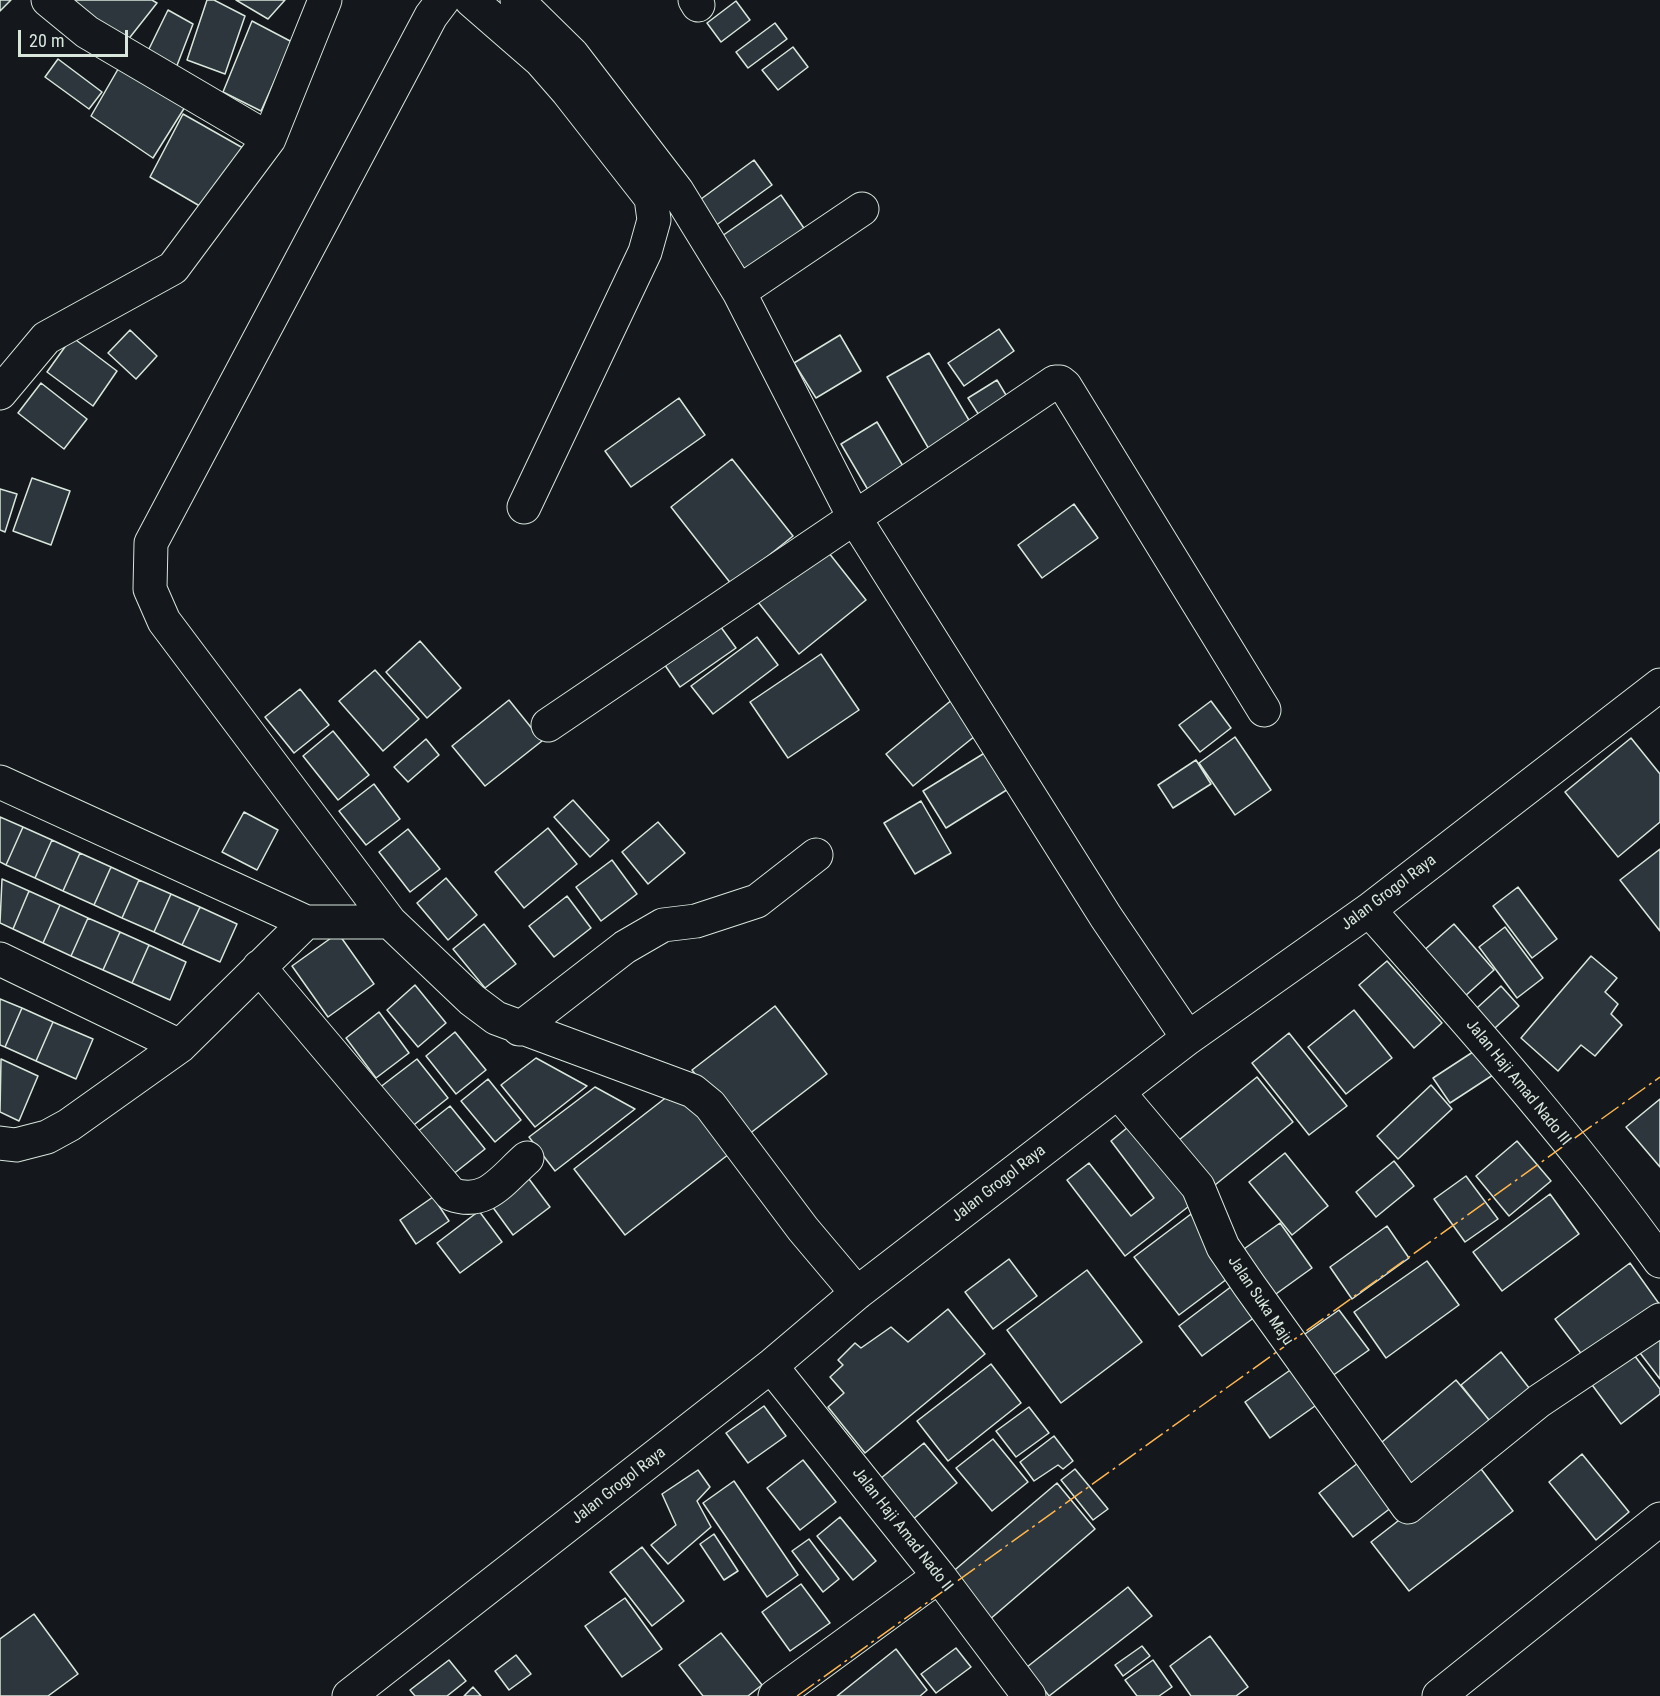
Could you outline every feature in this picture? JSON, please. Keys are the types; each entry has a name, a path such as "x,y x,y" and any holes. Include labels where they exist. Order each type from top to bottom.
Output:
{"street":[{"path":"48,0 87,33 269,139"},
{"path":"0,393 46,338 173,268 269,139 325,0"},
{"path":"442,0 431,15 151,543 150,589 164,621 390,922 472,1000 496,1018 519,1029 693,1091 710,1105 803,1229 857,1293"},
{"path":"471,0 540,60 568,92 651,198 654,220 645,252 524,507"},
{"path":"517,0 572,54 607,96 677,190 739,292 854,517 1100,907 1188,1038"},
{"path":"739,292 862,209"},
{"path":"548,725 1050,383 1060,382 1264,710"},
{"name":"Jalan Grogol Raya","path":"349,1696 771,1366 857,1293 1188,1038 1369,910 1660,685"},
{"path":"0,782 306,922 390,922"},
{"path":"519,1029 625,947 663,925 696,921 758,901 816,855"},
{"name":"Jalan Haji Amad Nado III","path":"1369,910 1477,1032 1660,1261"},
{"path":"0,1143 16,1145 47,1137 69,1125 180,1046 306,922"},
{"path":"0,959 180,1046"},
{"path":"259,968 451,1194 472,1200 483,1196 527,1158"},
{"name":"Jalan Suka Maju","path":"1118,1092 1198,1187 1214,1228 1242,1276 1408,1507 1539,1401 1660,1320"},
{"name":"Jalan Haji Amad Nado II","path":"771,1366 939,1576 1029,1696"},
{"path":"1439,1696 1660,1519"},
{"path":"775,1696 939,1576"}],"building":[{"path":"0,0 11,0 0,11"},
{"path":"57,0 152,0 157,3 127,41"},
{"path":"207,0 214,0 245,16 225,74 187,60"},
{"path":"236,0 285,0 268,19"},
{"path":"736,1 750,20 721,42 707,23"},
{"path":"168,10 193,24 176,68 146,55"},
{"path":"252,21 292,42 261,111 223,92"},
{"path":"775,23 787,39 748,68 736,52"},
{"path":"793,47 808,67 778,90 762,70"},
{"path":"58,59 102,92 89,109 45,77"},
{"path":"121,64 190,99 153,158 91,116"},
{"path":"183,114 250,152 210,212 150,177"},
{"path":"754,160 772,185 715,226 697,202"},
{"path":"781,195 808,234 749,276 722,236"},
{"path":"999,329 1014,351 964,386 948,363"},
{"path":"130,330 157,356 136,379 108,353"},
{"path":"840,335 861,371 816,398 794,363"},
{"path":"72,337 117,371 93,406 47,372"},
{"path":"929,353 976,432 933,456 887,377"},
{"path":"997,380 1012,405 984,423 968,398"},
{"path":"41,383 87,419 64,449 18,413"},
{"path":"679,398 705,435 631,487 605,451"},
{"path":"877,422 907,473 871,495 841,444"},
{"path":"732,459 793,536 732,585 671,507"},
{"path":"32,478 70,491 51,545 13,531"},
{"path":"0,489 17,494 5,532 0,530"},
{"path":"1074,504 1098,538 1042,578 1018,545"},
{"path":"825,548 866,600 799,654 758,602"},
{"path":"715,619 736,648 680,687 660,658"},
{"path":"757,637 778,665 713,714 691,686"},
{"path":"420,641 461,688 427,718 386,672"},
{"path":"821,654 859,710 788,758 750,702"},
{"path":"375,670 419,719 383,751 339,701"},
{"path":"300,689 329,725 294,753 265,717"},
{"path":"953,699 980,732 913,786 886,754"},
{"path":"509,700 542,741 485,786 452,746"},
{"path":"1211,701 1231,728 1200,752 1179,725"},
{"path":"333,731 369,775 338,800 303,756"},
{"path":"1235,737 1271,790 1235,815 1199,763"},
{"path":"1631,738 1660,774 1660,822 1618,857 1565,792"},
{"path":"426,739 439,755 408,782 394,767"},
{"path":"991,749 1013,786 946,828 923,791"},
{"path":"1196,760 1211,784 1173,808 1158,785"},
{"path":"374,784 400,819 366,845 339,811"},
{"path":"573,800 609,840 590,857 554,817"},
{"path":"921,801 951,853 915,874 884,823"},
{"path":"244,812 278,830 257,870 222,852"},
{"path":"0,817 23,827 6,865 0,862"},
{"path":"658,822 685,853 648,884 622,852"},
{"path":"23,827 52,840 35,878 6,865"},
{"path":"548,828 577,864 524,908 495,872"},
{"path":"408,829 440,869 410,892 379,852"},
{"path":"52,840 80,853 63,891 35,878"},
{"path":"1660,849 1660,931 1620,880"},
{"path":"80,853 111,867 94,905 63,891"},
{"path":"612,860 637,894 601,921 576,887"},
{"path":"111,867 139,880 122,918 94,905"},
{"path":"446,878 477,915 448,940 417,903"},
{"path":"2,879 29,891 13,929 0,923"},
{"path":"139,880 171,894 154,932 122,918"},
{"path":"1518,887 1557,939 1532,958 1493,906"},
{"path":"29,891 60,905 43,943 13,929"},
{"path":"171,894 200,907 182,945 154,932"},
{"path":"567,896 591,928 554,957 529,926"},
{"path":"60,905 88,918 71,956 43,943"},
{"path":"200,907 237,924 220,962 182,945"},
{"path":"88,918 120,932 103,970 71,956"},
{"path":"484,924 516,964 485,988 453,949"},
{"path":"1454,924 1494,970 1454,1006 1414,959"},
{"path":"1505,927 1543,978 1517,998 1479,947"},
{"path":"120,932 149,945 132,983 103,970"},
{"path":"338,933 374,984 328,1017 292,966"},
{"path":"149,945 186,962 170,1000 132,983"},
{"path":"1591,956 1617,978 1605,992 1618,1004 1611,1014 1622,1025 1595,1056 1581,1045 1558,1071 1521,1038"},
{"path":"1387,961 1442,1023 1414,1048 1359,985"},
{"path":"415,985 446,1023 418,1047 387,1010"},
{"path":"1501,986 1519,1006 1484,1038 1466,1018"},
{"path":"0,999 22,1008 5,1047 0,1045"},
{"path":"775,1006 827,1074 744,1138 692,1070"},
{"path":"22,1008 53,1022 36,1061 5,1047"},
{"path":"1354,1010 1392,1058 1346,1094 1308,1047"},
{"path":"379,1012 409,1053 376,1078 346,1038"},
{"path":"53,1022 93,1039 76,1079 36,1061"},
{"path":"455,1032 486,1070 456,1094 426,1056"},
{"path":"1289,1033 1347,1106 1309,1135 1252,1063"},
{"path":"1479,1048 1496,1073 1450,1103 1433,1078"},
{"path":"536,1058 587,1086 535,1127 501,1085"},
{"path":"1,1059 38,1076 19,1121 0,1112"},
{"path":"417,1059 448,1098 410,1128 379,1088"},
{"path":"1257,1077 1293,1122 1210,1189 1174,1144"},
{"path":"488,1079 521,1120 495,1142 461,1101"},
{"path":"1431,1085 1452,1109 1398,1159 1377,1136"},
{"path":"595,1087 635,1109 555,1171 529,1137"},
{"path":"677,1089 729,1154 625,1235 574,1169"},
{"path":"1660,1099 1660,1167 1626,1127"},
{"path":"450,1106 485,1149 452,1175 417,1132"},
{"path":"1133,1123 1193,1203 1125,1256 1067,1180 1089,1163 1131,1216 1154,1198 1111,1141"},
{"path":"1517,1141 1551,1181 1509,1216 1476,1176"},
{"path":"1285,1153 1328,1206 1292,1235 1249,1182"},
{"path":"1394,1161 1414,1186 1376,1217 1356,1192"},
{"path":"526,1175 550,1207 513,1235 489,1202"},
{"path":"1466,1176 1498,1219 1465,1242 1434,1199"},
{"path":"1550,1194 1579,1234 1502,1291 1473,1252"},
{"path":"433,1197 449,1221 416,1244 400,1220"},
{"path":"479,1211 502,1242 460,1273 437,1243"},
{"path":"1191,1214 1235,1273 1179,1315 1134,1257"},
{"path":"1280,1223 1312,1268 1269,1299 1237,1254"},
{"path":"1387,1226 1409,1258 1352,1299 1330,1267"},
{"path":"1009,1259 1037,1296 993,1329 965,1292"},
{"path":"1427,1261 1459,1305 1386,1358 1354,1312"},
{"path":"1630,1263 1660,1305 1586,1360 1555,1319"},
{"path":"1087,1270 1142,1342 1061,1403 1007,1330"},
{"path":"1236,1283 1259,1314 1202,1356 1179,1326"},
{"path":"948,1309 985,1354 865,1453 828,1407 844,1393 830,1377 843,1365 838,1360 855,1343 861,1348 891,1327 908,1342"},
{"path":"1339,1310 1369,1350 1325,1381 1295,1341"},
{"path":"1660,1331 1660,1379 1637,1349"},
{"path":"1628,1347 1660,1389 1660,1394 1621,1424 1587,1378"},
{"path":"1501,1352 1533,1393 1493,1425 1461,1385"},
{"path":"991,1364 1021,1403 948,1461 917,1421"},
{"path":"1296,1366 1322,1401 1270,1438 1245,1402"},
{"path":"1456,1380 1495,1427 1414,1494 1376,1447"},
{"path":"764,1406 786,1436 748,1463 726,1433"},
{"path":"1029,1407 1049,1433 1016,1457 996,1431"},
{"path":"1054,1436 1073,1461 1063,1469 1058,1465 1034,1481 1020,1462"},
{"path":"993,1439 1028,1482 992,1511 956,1468"},
{"path":"924,1443 957,1483 912,1520 880,1479"},
{"path":"1582,1454 1629,1512 1596,1540 1549,1482"},
{"path":"803,1460 836,1502 800,1530 767,1488"},
{"path":"1475,1461 1513,1511 1409,1591 1371,1542"},
{"path":"1358,1463 1392,1507 1353,1537 1319,1493"},
{"path":"1075,1469 1108,1509 1093,1520 1061,1480"},
{"path":"698,1470 710,1487 697,1501 711,1527 668,1564 651,1545 676,1525 662,1494"},
{"path":"734,1481 798,1575 767,1597 703,1503"},
{"path":"1057,1483 1095,1529 989,1620 950,1574"},
{"path":"840,1517 876,1561 853,1580 817,1536"},
{"path":"714,1534 738,1571 724,1580 700,1544"},
{"path":"809,1539 839,1579 823,1592 792,1551"},
{"path":"642,1547 684,1601 652,1626 610,1572"},
{"path":"801,1584 830,1623 790,1651 762,1612"},
{"path":"1128,1587 1152,1616 1049,1696 1027,1667"},
{"path":"625,1598 662,1649 622,1677 585,1626"},
{"path":"34,1614 78,1674 48,1696 0,1696 0,1639"},
{"path":"721,1633 762,1685 748,1696 703,1696 679,1665"},
{"path":"1210,1636 1248,1687 1236,1696 1191,1696 1170,1666"},
{"path":"1142,1646 1150,1656 1123,1676 1115,1665"},
{"path":"956,1648 971,1667 936,1693 921,1674"},
{"path":"896,1649 927,1690 920,1696 837,1696"},
{"path":"516,1655 531,1674 509,1690 495,1671"},
{"path":"449,1660 466,1681 447,1696 415,1696 410,1690"},
{"path":"1153,1660 1172,1687 1159,1696 1137,1696 1125,1680"},
{"path":"473,1687 481,1696 464,1696"}],"power":[{"path":"797,1696 1660,1077"}]}
